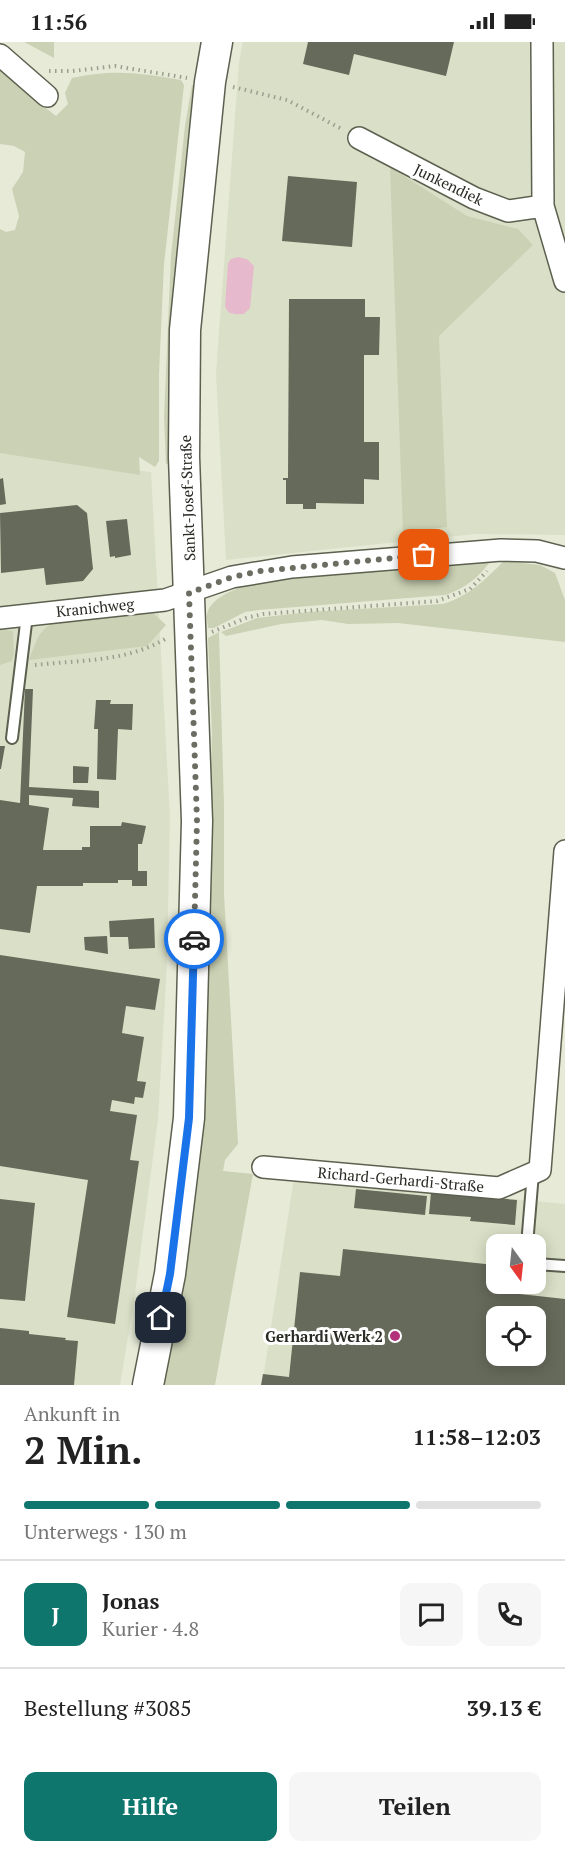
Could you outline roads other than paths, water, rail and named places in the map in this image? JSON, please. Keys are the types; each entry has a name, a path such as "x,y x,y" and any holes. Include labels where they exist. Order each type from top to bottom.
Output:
{"street":[{"name":"Sankt-Josef-Straße","path":"148,1385 170,1274 189,1118 197,821 184,457 185,330 210,82 218,42"},
{"path":"542,42 543,206 565,281"},
{"path":"0,55 47,96"},
{"name":"Junkendiek","path":"359,138 474,198 508,211 543,206"},
{"name":"Kranichweg","path":"0,618 165,600 232,577 292,567 501,550 537,551 565,558"},
{"path":"533,1173 540,1170 565,851"},
{"name":"Richard-Gerhardi-Straße","path":"263,1167 499,1188 533,1173"}],"lane":[{"path":"12,738 27,615"},
{"path":"528,1234 533,1173"},
{"path":"546,1265 565,1266"}],"place":[{"name":"Gerhardi Werk 2","path":"395,1336"}]}
